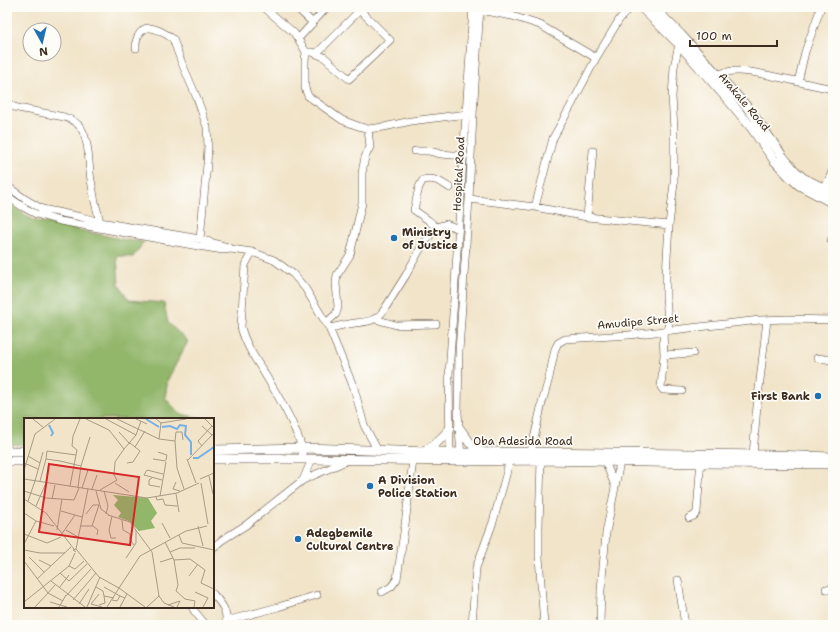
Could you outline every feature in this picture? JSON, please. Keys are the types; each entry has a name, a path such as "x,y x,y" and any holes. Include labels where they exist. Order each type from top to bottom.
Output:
{"main road":[{"name":"Arakale Road","path":"642,7 754,116 794,170 803,178 829,191"},
{"name":"Arakale Road","path":"653,7 681,35 751,127 774,160 799,185 833,203"},
{"path":"459,428 470,443 483,453"},
{"path":"423,452 432,447 450,429"},
{"name":"Oba Adesida Road","path":"214,450 302,448 423,452 450,457"},
{"path":"7,451 24,451"},
{"name":"Oba Adesida Road","path":"461,457 483,453 531,452 833,464"},
{"name":"Oba Adesida Road","path":"214,459 413,460 461,457 509,461 541,460 620,462 701,459 753,455 833,457"},
{"path":"7,461 24,461"}],"street":[{"path":"267,7 266,9 294,34 306,52 305,88 308,96 342,120 368,129 467,114"},
{"path":"296,7 313,23"},
{"path":"298,39 327,7"},
{"path":"534,207 553,138 596,58 619,20 630,7"},
{"path":"798,82 805,52 821,7"},
{"path":"306,52 317,53 324,57 349,79 390,40 358,8 317,53"},
{"path":"478,8 512,16 540,25 596,58"},
{"name":"Hospital Road","path":"450,457 449,375 467,114 478,8"},
{"name":"Hospital Road","path":"461,457 457,391 458,357 478,8"},
{"path":"136,48 138,36 147,28 168,35 173,39 201,109 207,127 208,146 200,239"},
{"path":"679,44 674,67 672,97 674,129 674,183 669,225 666,275 666,331 661,385 663,390 682,391"},
{"path":"7,66 7,85"},
{"path":"713,76 731,71 745,71 833,90"},
{"path":"7,101 12,106 18,108 71,119 81,127 87,147 93,197 100,222"},
{"path":"328,326 336,314 338,307 336,283 337,275 350,255 362,203 362,173 365,157 370,147 368,129"},
{"path":"416,151 429,150 441,154 464,156"},
{"path":"587,217 594,151"},
{"path":"829,191 833,169"},
{"path":"436,227 414,210 419,187 423,180 429,178 439,181 450,188"},
{"path":"7,186 42,209 52,212 100,222 200,239 235,249 252,252 274,260 293,274 305,288 328,326 354,388 364,425 378,451"},
{"path":"7,196 29,211 60,221 223,250 235,249"},
{"path":"468,199 534,207 587,217 669,225"},
{"path":"328,326 376,319 384,310 419,251 436,227 446,224 459,229"},
{"path":"235,249 245,265"},
{"path":"252,252 245,265 241,327 253,354 292,422 307,459 303,480"},
{"path":"376,319 396,325 436,324"},
{"name":"Amudipe Street","path":"531,452 555,349 558,343 565,339 629,335 760,320 833,320"},
{"path":"753,455 756,406 767,320"},
{"path":"664,355 693,353"},
{"path":"817,358 833,360"},
{"path":"689,518 694,516 697,512 701,459"},
{"path":"214,547 222,540 246,525 303,480 348,460"},
{"path":"382,592 391,586 397,579 413,460"},
{"path":"541,460 539,557 544,625"},
{"path":"472,625 476,568 493,522 509,461"},
{"path":"605,461 615,487"},
{"path":"600,625 601,590 606,540 620,462"},
{"path":"678,580 685,625"},
{"path":"214,595 224,608 226,615 225,623 317,595"},
{"path":"193,608 206,625"}],"green space":[{"path":"7,200 32,220 126,240 144,242 133,257 117,256 119,285 129,300 164,303 168,323 188,341 168,379 165,398 180,414 202,418 24,418 24,444 7,445"}],"place":[{"name":"Ministry of Justice","path":"394,238"},
{"name":"First Bank","path":"818,396"},
{"name":"A Division Police Station","path":"370,486"},
{"name":"Adegbemile Cultural Centre","path":"298,539"}]}
